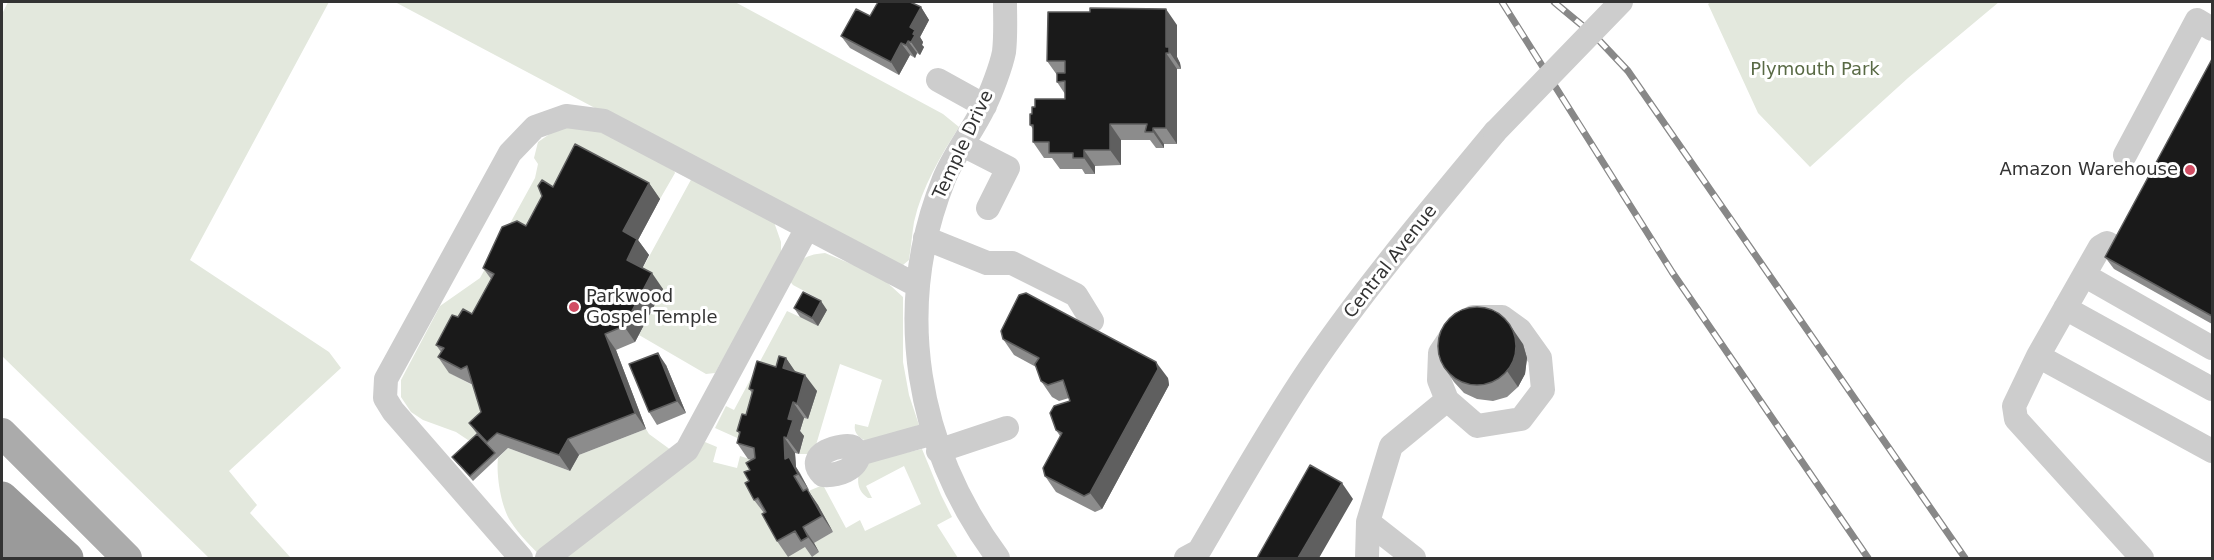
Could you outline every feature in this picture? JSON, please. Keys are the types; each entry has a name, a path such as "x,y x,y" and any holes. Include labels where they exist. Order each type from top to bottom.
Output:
{"highway":[{"path":"2,498 66,558"},
{"path":"2,534 25,558"}],"main road":[{"path":"2,433 127,558"}],"street":[{"name":"Temple Drive","path":"998,558 980,533 957,493 936,442 923,395 915,341 918,286 925,238 944,178 985,106 1004,53 1005,2"},
{"name":"Central Avenue","path":"1195,556 1310,368 1380,275 1495,132 1621,2"},
{"path":"2125,155 2197,20 2212,29"},
{"path":"938,80 985,106"},
{"path":"521,558 393,411 386,398 386,379 510,153 535,127 566,116 604,121 918,286"},
{"path":"963,145 1008,168 988,208"},
{"path":"547,558 687,450 807,228"},
{"path":"925,238 987,263 1012,263 1021,267 1076,295 1092,321"},
{"path":"2123,252 2107,243 2100,247 2038,356 2013,406 2016,419 2142,558"},
{"path":"2084,275 2212,348"},
{"path":"2065,308 2212,389"},
{"path":"1473,317 1502,317 1521,330 1540,358 1543,390 1521,419 1478,426 1447,400 1439,380 1440,353 1454,332 1473,317"},
{"path":"2038,356 2212,451"},
{"path":"1367,558 1368,522 1391,446 1447,400"},
{"path":"859,454 1007,428"},
{"path":"1368,522 1414,558"}],"green space":[{"path":"8,2 329,2 190,260 329,352 341,368 229,471 257,505 250,513 291,558 209,558 2,356 2,14"},
{"path":"395,2 735,2 943,114 959,127 927,184 917,209 909,260 903,265 893,266"},
{"name":"Plymouth Park","path":"1711,2 1999,2 1908,78 1810,167 1758,113 1708,4"},
{"path":"570,125 592,128 673,167 675,173 660,199 450,373 472,385 478,382 492,428 480,439 468,440 456,432 423,420 411,412 401,397 401,380 440,306 480,278 535,178 538,164 534,158 538,142 554,131"},
{"path":"693,176 774,222 781,242 781,258 715,373 706,374 639,335 663,289 639,275"},
{"path":"825,253 880,276 903,297 903,362 909,395 919,425 868,442 860,437 856,433 855,424 868,427 882,380 840,364 816,445 808,454 799,454 804,437 799,435 804,418 808,419 816,391 744,441 715,428 726,406 734,410 787,311 800,317 816,304 819,299 793,285 788,279 806,257"},
{"path":"646,429 649,434 686,461 705,442 717,447 713,462 737,468 740,456 765,464 806,547 833,532 806,492 823,485 846,528 860,520 865,531 921,504 904,466 866,486 872,498 868,498 861,491 858,482 862,463 922,449 952,517 937,525 958,558 542,558 507,516 500,491 498,458 508,448 570,471 579,455"}],"building":[{"path":"878,2 910,2 921,7 910,27 915,30 913,34 915,35 906,45 901,43 891,62 841,36 856,9 870,16"},
{"path":"1090,8 1166,9 1166,47 1169,47 1169,53 1166,53 1166,128 1153,128 1153,132 1145,132 1147,124 1110,124 1110,150 1084,150 1084,158 1073,158 1073,153 1049,153 1049,142 1033,142 1033,125 1030,125 1030,114 1032,114 1032,107 1035,107 1035,99 1065,99 1065,81 1057,82 1057,73 1065,73 1065,61 1047,61 1048,12 1090,12"},
{"name":"Amazon Warehouse","path":"2212,59 2212,316 2105,257"},
{"name":"Parkwood Gospel Temple","path":"575,144 649,183 623,231 637,239 627,260 652,273 624,326 605,334 635,413 568,439 559,455 497,433 487,442 469,423 481,412 467,366 461,369 438,357 444,348 436,345 452,315 458,317 463,309 472,314 494,274 483,268 502,227 517,221 526,226 542,196 538,186 542,180 553,187"},
{"path":"803,292 821,301 812,318 794,308"},
{"path":"1026,293 1156,362 1158,369 1090,493 1084,496 1045,476 1043,468 1062,433 1056,430 1050,413 1054,406 1070,401 1063,380 1048,385 1041,381 1035,364 1039,358 1003,339 1001,331 1019,295"},
{"path":"1477,307 1492,310 1504,319 1513,331 1516,346 1513,361 1504,373 1492,382 1477,385 1462,382 1450,373 1441,361 1438,346 1441,331 1450,319 1462,310"},
{"path":"658,353 677,401 649,412 629,364"},
{"path":"779,356 786,358 783,368 805,375 797,404 793,402 788,419 793,420 787,438 784,437 785,459 789,457 798,474 794,476 803,491 807,489 822,516 803,527 808,537 801,541 795,531 777,541 762,514 766,512 758,498 754,500 745,483 749,481 744,472 750,470 746,463 755,458 754,448 737,443 740,432 737,431 742,414 746,415 753,390 749,389 757,361 776,367"},
{"path":"477,434 495,453 470,476 452,457"},
{"path":"1310,465 1342,483 1298,558 1257,558"}],"railway":[{"path":"1502,2 1672,272 1868,558"},
{"path":"1554,2 1595,36 1628,71 1965,558"}],"place":[{"name":"Amazon Warehouse","path":"2190,170"},
{"name":"Parkwood Gospel Temple","path":"574,307"}]}
